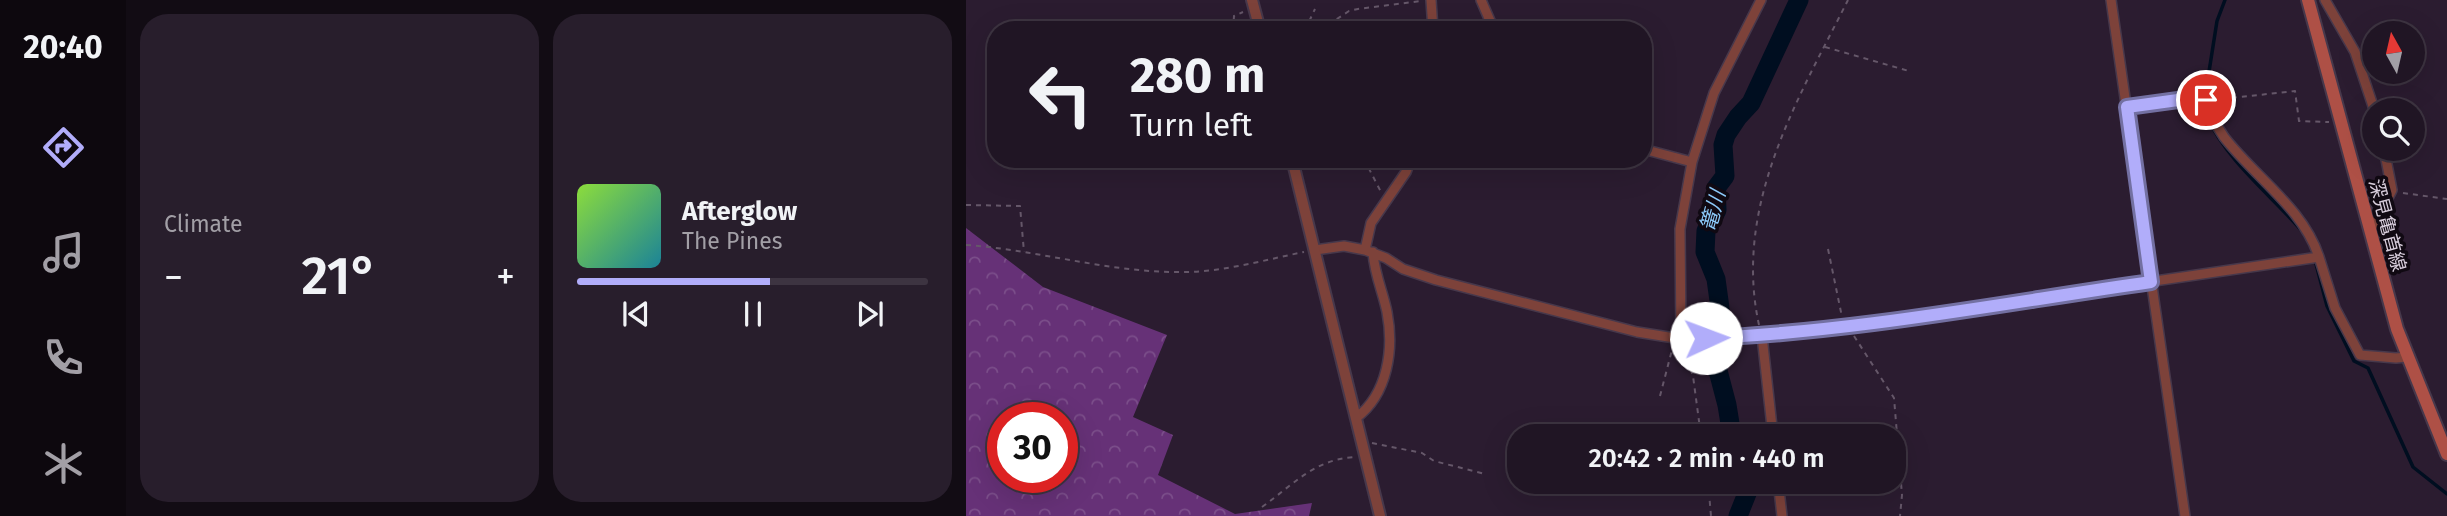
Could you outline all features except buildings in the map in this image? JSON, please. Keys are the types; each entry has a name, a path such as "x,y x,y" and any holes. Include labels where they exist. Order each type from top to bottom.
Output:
{"main road":[{"name":"深見亀首線","path":"2308,0 2406,356 2447,454"}],"street":[{"path":"1430,0 1432,21"},
{"path":"1481,0 1490,21"},
{"path":"1677,338 1680,229 1692,162 1714,93 1761,0"},
{"path":"2111,0 2185,516"},
{"path":"2325,0 2356,52 2371,98"},
{"path":"2127,107 2206,99 2224,137 2312,237 2335,308 2360,355 2396,358 2406,356"},
{"path":"1652,151 1692,162"},
{"path":"2369,228 2375,224 2392,190 2387,161"},
{"path":"1294,168 1380,516"},
{"path":"1356,418 1367,409 1378,393 1389,359 1388,321 1369,251 1371,223 1408,168"},
{"path":"1315,250 1344,246 1369,251 1403,269 1436,281 1637,332 1677,338 1759,336 1847,326 2318,258"},
{"path":"1759,336 1771,424"},
{"path":"1779,494 1782,516"}],"path":[{"path":"1334,21 1349,11 1358,9 1430,0"},
{"path":"1759,336 1755,273 1757,219 1761,198 1780,138 1848,0"},
{"path":"1234,21 1234,16 1253,5"},
{"path":"1309,21 1315,9"},
{"path":"1824,47 1909,71"},
{"path":"2206,99 2295,91 2300,121 2340,121"},
{"path":"1369,168 1386,200"},
{"path":"2392,190 2447,199"},
{"path":"966,205 1020,206 1024,253"},
{"path":"966,245 1124,269 1183,272 1202,271 1315,250"},
{"path":"1828,249 1847,326 1894,398 1902,495 1900,516"},
{"path":"1660,396 1677,338"},
{"path":"1677,338 1693,376 1700,424"},
{"path":"1362,444 1375,442 1422,453 1434,461 1485,474"},
{"path":"1262,507 1296,483 1308,470 1339,458 1365,457"},
{"path":"1709,494 1711,516"}],"green space":[{"path":"966,228 1043,287 1167,335 1133,417 1173,435 1158,475 1235,514 1312,503 1309,516 966,516"}],"waterway":[{"name":"篭川","path":"1730,424 1711,344 1720,308 1716,279 1705,252 1706,231 1717,210 1716,188 1725,176 1723,145 1726,135 1751,103 1799,0"},
{"path":"2225,0 2217,21 2205,97 2197,102 2200,117 2207,117 2226,149 2302,231"},
{"path":"2315,260 2327,306 2354,361 2368,368 2413,467 2447,494"},
{"name":"篭川","path":"1738,516 1747,494"}],"route":[{"path":"1706,338 1762,336 1848,326 2151,282 2127,107 2200,97 2206,100"}]}
